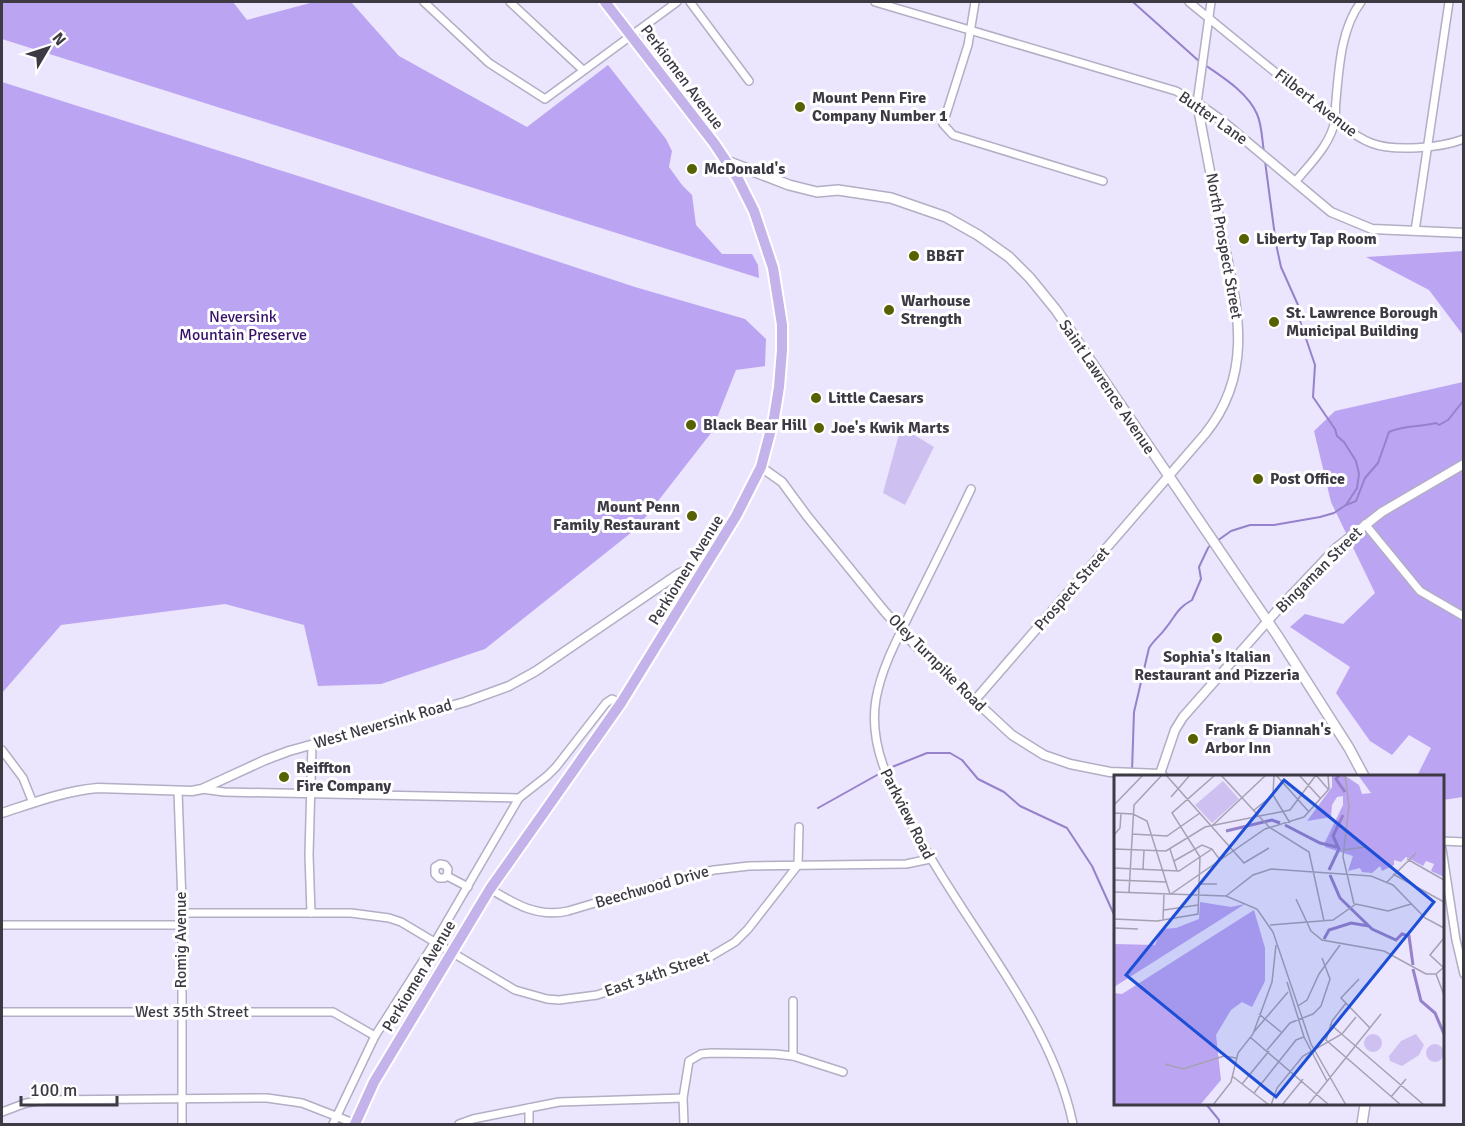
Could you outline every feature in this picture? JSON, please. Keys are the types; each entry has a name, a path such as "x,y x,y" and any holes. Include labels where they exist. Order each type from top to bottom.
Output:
{"main road":[{"name":"Perkiomen Avenue","path":"355,1124 374,1082 490,889 621,703 736,516 761,467 774,418 782,350 780,308 773,268 760,227 746,194 727,161 605,2"},
{"name":"Saint Lawrence Avenue","path":"727,161 778,182 817,192 838,190 909,203 958,223 995,246 1030,278 1050,301 1268,622 1341,735 1363,775"},
{"path":"1362,1125 1365,1105"}],"street":[{"path":"424,2 489,63 545,99 677,2"},
{"path":"510,2 583,70"},
{"path":"690,2 749,81"},
{"name":"Butter Lane","path":"875,2 1176,91 1221,120 1331,212 1358,225 1372,229 1464,233"},
{"path":"975,2 971,30 943,124 953,135 1103,181"},
{"name":"Filbert Avenue","path":"1189,2 1335,121 1358,137 1378,146 1428,148 1464,139"},
{"path":"1197,103 1211,2"},
{"path":"1295,182 1320,151 1335,121 1346,32 1360,2"},
{"path":"1415,231 1449,2"},
{"name":"North Prospect Street","path":"1168,477 1219,415 1233,379 1239,346 1237,308 1197,103"},
{"name":"Bingaman Street","path":"1162,775 1170,742 1183,717 1322,563 1365,524 1464,464"},
{"name":"Oley Turnpike Road","path":"761,467 782,482 807,516 921,651 1007,731 1044,755 1081,767 1110,772 1142,772 1162,775"},
{"name":"Prospect Street","path":"975,700 1168,477"},
{"name":"Parkview Road","path":"971,489 886,664 876,701 877,743 881,763 890,786 930,859 1033,1021 1060,1080 1073,1125"},
{"path":"1365,524 1420,591 1462,616"},
{"name":"West Neversink Road","path":"2,813 69,792 98,788 178,791 202,789 265,760 465,702 509,686 536,671 678,574 690,568 704,569"},
{"path":"333,1125 375,1036 435,942 519,798 548,776 606,703 612,699 621,703"},
{"path":"311,913 309,855 312,745"},
{"path":"2,750 23,778 33,803"},
{"path":"202,789 224,792 519,798"},
{"name":"Romig Avenue","path":"178,791 182,913 182,1125"},
{"path":"798,865 799,827"},
{"path":"1444,841 1464,842"},
{"path":"1444,856 1456,940 1464,974"},
{"name":"Beechwood Drive","path":"490,889 520,907 552,914 714,870 749,866 906,864 930,859"},
{"name":"East 34th Street","path":"182,913 351,913 389,918 401,922 504,985 532,996 566,1000 597,994 693,964 722,951 748,928 798,865"},
{"path":"447,876 468,886"},
{"path":"2,925 181,925"},
{"path":"793,1001 793,1056"},
{"name":"West 35th Street","path":"2,1012 333,1012 375,1036"},
{"path":"684,1125 683,1098 689,1061 701,1054 793,1056 843,1072"},
{"path":"2,1112 26,1103 46,1100 261,1098 288,1100 355,1124"},
{"path":"459,1125 473,1119 580,1101 683,1098"},
{"path":"529,1108 529,1125"}],"shaded area":[{"path":"901,427 934,447 905,505 883,493"}],"green space":[{"path":"2,2 233,2 247,20 314,2 351,2 399,56 527,127 608,65 666,139 672,151 669,167 692,195 696,225 722,254 752,254 758,265 759,278 2,39"},
{"name":"Neversink Mountain Preserve","path":"2,82 314,181 635,287 745,319 766,339 765,366 736,370 711,433 637,528 485,649 381,684 318,686 304,625 225,604 61,625 2,693"},
{"path":"1463,251 1463,335 1429,290 1366,257"},
{"path":"1463,382 1463,797 1444,800 1444,775 1418,775 1431,748 1409,735 1392,755 1370,741 1336,693 1350,667 1290,627 1305,614 1343,624 1375,593 1331,502 1314,431 1335,411"}],"waterway":[{"path":"1133,2 1200,62"},
{"path":"1205,65 1235,86 1253,106 1260,123 1264,152"},
{"path":"1265,161 1281,267 1298,305 1300,321 1315,365 1313,397 1335,429 1337,436 1344,442 1356,461 1359,474 1357,488 1346,505"},
{"path":"1217,541 1231,531 1250,525 1274,525 1320,517 1334,513 1356,501 1365,478 1378,463 1389,432 1406,427 1436,423 1439,425 1448,420 1464,400"},
{"path":"1132,771 1134,712 1149,648 1179,610 1192,600 1201,579 1199,567 1212,543"},
{"path":"892,767 927,753 950,753 962,760 978,779 1004,792 1020,806 1067,828 1092,866 1114,915"},
{"path":"818,808 877,775"},
{"path":"1207,1105 1219,1120 1219,1124"}],"place":[{"name":"Mount Penn Fire Company Number 1","path":"800,107"},
{"name":"McDonald's","path":"692,169"},
{"name":"Liberty Tap Room","path":"1244,239"},
{"name":"BB&T","path":"914,256"},
{"name":"Warhouse Strength","path":"889,310"},
{"name":"St. Lawrence Borough Municipal Building","path":"1274,322"},
{"name":"Little Caesars","path":"816,398"},
{"name":"Black Bear Hill","path":"691,425"},
{"name":"Joe's Kwik Marts","path":"819,428"},
{"name":"Post Office","path":"1258,479"},
{"name":"Mount Penn Family Restaurant","path":"692,516"},
{"name":"Sophia's Italian Restaurant and Pizzeria","path":"1217,638"},
{"name":"Frank & Diannah's Arbor Inn","path":"1193,739"},
{"name":"Reiffton Fire Company","path":"284,777"}]}
